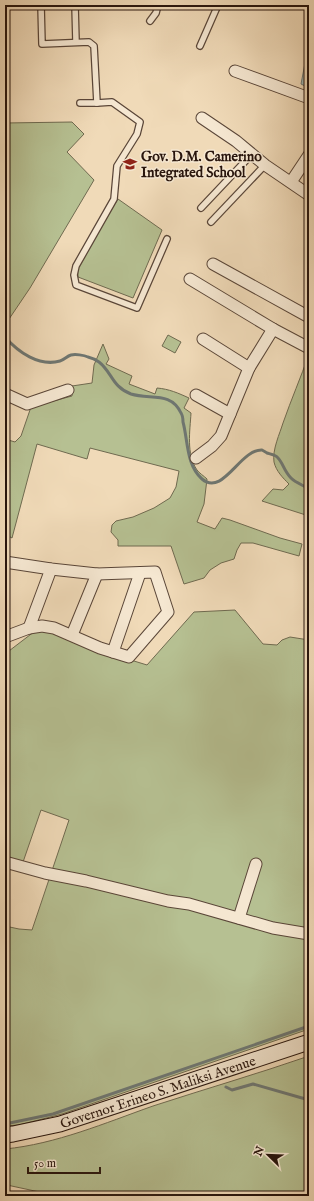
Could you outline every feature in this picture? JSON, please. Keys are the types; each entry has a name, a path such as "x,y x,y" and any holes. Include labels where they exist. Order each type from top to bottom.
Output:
{"main road":[{"name":"Governor Erineo S. Maliksi Avenue","path":"5,1135 32,1131 60,1124 309,1042"}],"street":[{"path":"235,71 309,98"},
{"path":"202,118 236,141 265,165 309,195"},
{"path":"291,182 309,155"},
{"path":"213,264 309,317"},
{"path":"190,279 273,329 307,347 309,344"},
{"path":"196,458 212,446 221,436 249,368 273,329"},
{"path":"203,339 249,368"},
{"path":"5,394 27,404 68,390"},
{"path":"196,395 230,414"},
{"path":"5,563 97,574 155,572 168,612 129,657 100,648 54,628 42,626 29,628 5,637"},
{"path":"29,628 51,569"},
{"path":"112,652 140,573"},
{"path":"72,635 97,574"},
{"path":"5,862 45,873 86,881 168,901 189,904 273,928 309,934"},
{"path":"239,918 256,864"}],"lane":[{"path":"41,5 42,44 89,42 94,46 97,103"},
{"path":"75,5 76,42"},
{"path":"150,21 156,14 158,5"},
{"path":"200,46 218,5"},
{"path":"80,103 112,102 140,122 137,134 117,166 116,195 76,266 74,275 76,285 137,308 167,239"},
{"path":"201,208 252,154"},
{"path":"210,222 265,165"}],"green space":[{"path":"72,122 84,134 67,152 94,180 30,288 5,325 5,123"},
{"path":"118,199 162,230 133,298 78,277 77,262"},
{"path":"168,335 181,342 175,353 162,346"},
{"path":"103,344 109,359 106,364 132,376 129,384 155,394 157,388 189,398 184,408 191,413 191,457 197,470 207,479 204,504 197,522 215,529 222,518 302,544 299,556 253,543 241,543 234,559 221,563 210,570 204,578 184,584 171,546 118,546 118,540 111,532 112,525 116,521 133,517 154,508 170,498 176,487 179,471 90,448 87,459 37,444 12,538 5,534 5,474 8,466 5,465 5,439 15,442 21,436 31,407 72,396 72,386 92,383 94,365"},
{"path":"309,354 309,516 262,501 273,489 283,490 289,484 276,468 274,462 274,452 283,423"},
{"path":"235,610 263,644 277,645 282,640 290,637 309,640 309,1029 62,1114 19,1125 5,1126 5,926 32,930 69,820 41,810 22,865 8,859 5,847 5,654 39,628 95,649 147,665 194,612"},
{"path":"309,1056 309,1196 58,1196 7,1185 5,1193 5,1149 43,1143 62,1138 153,1106"}],"water":[{"path":"306,58 309,58 309,88 301,84"}],"waterway":[{"path":"5,337 23,353 44,362 60,361 73,355 82,355 91,358 99,362 116,383 125,391 138,396 166,399 172,402 177,406 182,415 190,460 193,467 202,479 210,483 217,482 246,457 254,452 262,450 277,457 291,478 309,489"},
{"path":"5,1124 53,1114 309,1026"},
{"path":"226,1087 232,1090 253,1084 309,1100"}],"place":[{"name":"Gov. D.M. Camerino Integrated School","path":"130,164"}]}
